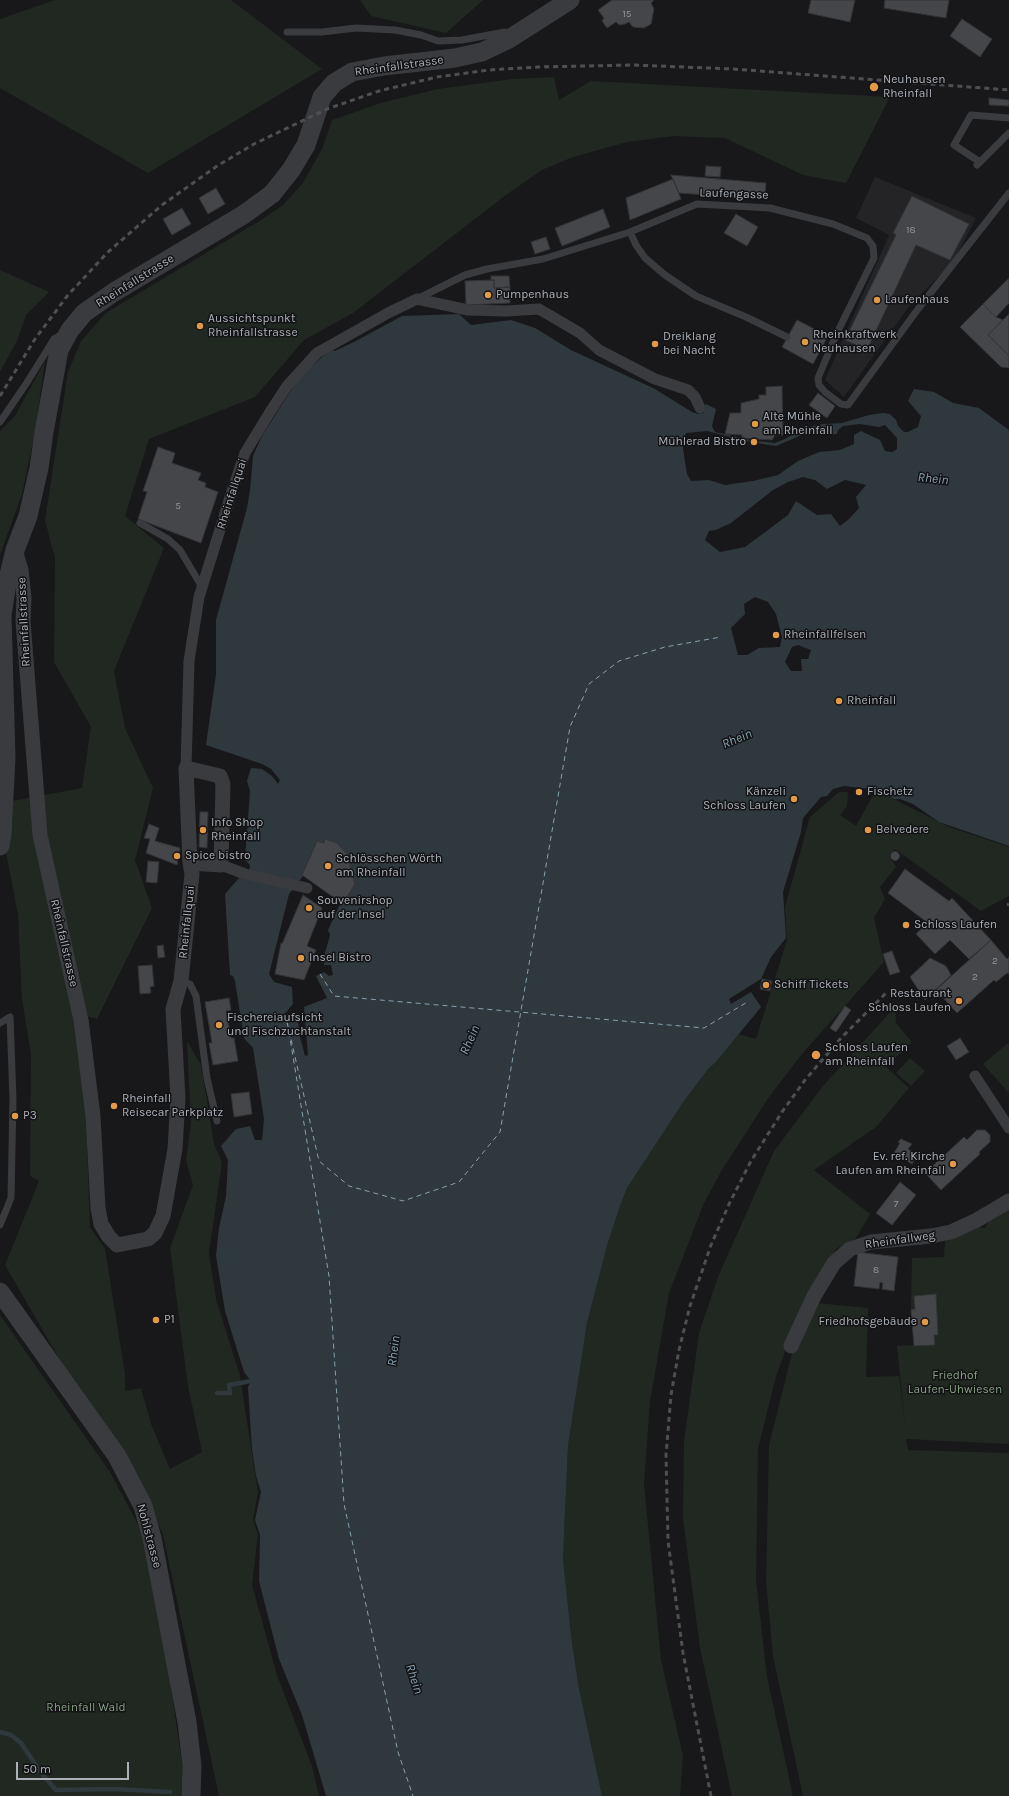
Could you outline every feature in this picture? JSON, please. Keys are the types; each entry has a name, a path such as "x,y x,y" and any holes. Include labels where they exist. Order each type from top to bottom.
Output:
{"street":[{"name":"Rheinfallstrasse","path":"181,981 173,1009 177,1070 177,1127 172,1171 163,1216 155,1233 148,1239 117,1244 109,1237 101,1224 98,1208 94,1116 81,1020 40,835 23,622 24,598 21,570 15,550 28,516 39,468 59,350 70,330 84,313 114,292 243,215 272,194 291,170 306,145 322,97 334,83 352,72 384,66 455,58 482,52 509,39 570,0"},
{"path":"417,299 468,310 506,311 539,309 580,334 600,350 655,379 688,390 695,397 700,408"},
{"name":"Rheinfallquai","path":"181,981 192,874 190,863 186,768 189,661 199,597 232,490 245,453 287,386 317,353 388,313 417,299"},
{"path":"0,846 6,758 2,616 7,583 15,550"},
{"path":"186,768 220,776 222,780 221,865"},
{"path":"190,863 221,865 245,874 307,888"},
{"path":"975,1076 1008,1122"},
{"name":"Rheinfallweg","path":"791,1346 814,1296 834,1263 850,1249 871,1242 931,1236 951,1232 977,1220 1009,1201"},
{"name":"Nohlstrasse","path":"0,1292 117,1456 143,1506 152,1538 187,1722 192,1766 191,1796"}],"lane":[{"path":"287,32 322,32 363,28 395,30 421,35 438,41 462,40 504,32 509,39"},
{"path":"1009,118 971,115 954,145 978,164 1009,133"},
{"name":"Laufengasse","path":"417,299 465,275 487,269 543,259 630,232 698,204 770,208 833,224 867,238 873,246 874,258 836,335 818,378 819,385 825,392 841,404 848,405 918,309 1009,193"},
{"path":"630,232 636,245 645,258 665,275 696,296 746,317 787,337"},
{"path":"0,422 54,339 70,330"},
{"path":"140,523 168,539 180,550 202,587"},
{"path":"181,981 190,984 196,996 207,1078 217,1121"},
{"path":"0,1023 10,1017 13,1099 11,1198 0,1225"}],"shaded area":[{"path":"875,177 976,218 953,262 910,305 844,397 825,380 889,235 856,218"}],"green space":[{"path":"55,0 231,0 322,69 148,173 0,88 0,19"},
{"path":"360,0 483,0 446,33 371,16"},
{"path":"554,77 559,100 591,81 890,97 846,183 803,175 725,138 674,136 627,142 573,157 542,170 506,195 353,313 304,340 255,397 149,439 125,516 164,548 114,671 125,728 153,788 135,860 152,908 97,1019 73,1012 86,1116 90,1227 105,1249 125,1374 125,1391 141,1388 151,1424 170,1469 202,1452 188,1386 170,1248 193,1185 186,1160 191,1122 187,1041 201,1065 214,1144 222,1162 209,1253 216,1299 240,1376 258,1493 253,1520 258,1535 252,1585 277,1675 312,1766 319,1796 219,1796 163,1535 147,1497 67,1372 5,1265 39,1181 30,1176 31,1054 22,999 18,915 6,852 12,801 82,788 91,727 54,662 55,558 45,520 68,372 81,341 106,313 261,220 283,205 303,183 322,149 332,120 381,103 438,89 512,79"},
{"path":"0,270 49,292 26,315 17,341 0,372"},
{"path":"45,361 35,432 22,494 0,555 0,431 15,416"},
{"path":"876,790 949,827 1009,847 1009,896 981,911 895,849 889,856 896,867 880,887 885,899 874,918 884,962 802,1054 769,1097 722,1170 704,1203 669,1293 650,1401 644,1483 661,1660 683,1756 680,1796 602,1796 579,1688 572,1643 563,1559 568,1446 587,1323 607,1246 627,1188 684,1101 709,1068 716,1062 739,1034 756,1039 787,940 785,907 810,817 839,792 848,792 847,806 840,815 856,826"},
{"path":"895,1007 896,1023 912,1042 886,1067 909,1088 876,1127 814,1170 870,1214 856,1238 836,1249 799,1311 775,1380 758,1449 756,1580 767,1677 793,1796 732,1796 700,1648 683,1519 684,1442 699,1333 718,1277 774,1151 823,1086"},
{"path":"1009,1042 1009,1093 983,1064"},
{"path":"910,1058 925,1071 911,1086 896,1073"},
{"name":"Friedhof Laufen-Uhwiesen","path":"1009,1207 1009,1444 906,1439 908,1450 1009,1453 1009,1796 803,1796 773,1656 766,1582 769,1446 792,1354 817,1303 868,1308 866,1377 899,1376 905,1425 897,1346 914,1345 911,1310 912,1258 944,1257 945,1241 977,1225 981,1228 985,1228 989,1221"},
{"name":"Rheinfall Wald","path":"0,1315 110,1472 143,1534 164,1639 183,1771 181,1796 0,1796"}],"water":[{"name":"Rhein","path":"459,314 471,325 511,320 535,328 571,350 655,389 692,412 698,414 704,413 704,407 706,404 716,409 712,426 715,432 750,440 775,443 803,428 823,424 842,423 869,415 883,413 890,414 904,432 908,432 918,427 921,416 908,401 914,389 934,392 953,403 979,408 1009,430 1009,846 939,822 913,804 900,799 894,799 880,790 844,786 833,789 827,796 821,797 803,818 801,832 783,892 786,938 771,957 761,979 729,999 731,1004 751,992 761,1007 716,1062 709,1068 684,1101 627,1188 607,1246 587,1323 568,1446 563,1559 572,1643 579,1688 602,1796 326,1796 302,1715 279,1659 259,1581 260,1535 255,1520 261,1492 256,1476 252,1449 248,1387 251,1381 244,1372 225,1311 216,1256 219,1228 226,1196 228,1160 221,1146 236,1129 250,1126 255,1140 262,1140 264,1119 253,1048 244,1038 235,981 233,976 230,975 225,894 239,878 248,880 250,865 245,860 250,791 247,781 251,768 262,769 272,776 278,784 280,780 271,769 262,764 206,745 216,674 216,620 247,508 253,456 262,436 297,381 323,356 332,350 335,351 354,342 402,316","holes":["860,424 879,427 885,425 897,438 897,449 892,452 885,451 880,440 861,431 854,435 854,444 840,450 819,452 798,461 778,475 753,481 725,485 709,480 691,481 687,474 683,449 683,441 686,433 707,431 750,442 776,446 809,432 825,432 829,435 837,434 838,430 843,426","803,477 815,480 827,489 845,480 866,485 856,497 859,508 840,526 831,514 817,515 796,501 788,515 745,547 720,552 705,540 709,531 716,530 731,523 773,490 788,482","755,597 768,602 776,614 782,637 780,647 759,648 747,655 738,655 731,628 745,614 744,604","798,645 811,650 808,659 801,659 802,671 791,671 785,662 792,647","325,840 355,884 343,903 341,902 328,930 330,935 325,953 324,965 331,965 333,975 329,976 324,972 316,976 327,998 304,1007 308,1055 305,1056 299,1033 298,1020 285,1022 281,1018 293,1004 292,987 274,982 269,974 289,894 303,876 302,875 317,841 324,843"]}],"building":[{"path":"612,0 654,0 651,3 654,9 651,24 644,28 633,27 629,22 619,25 616,22 607,28 602,21 604,18 598,10"},
{"path":"811,0 855,0 850,22 808,13"},
{"path":"885,0 949,0 946,18 884,8"},
{"path":"962,19 992,39 980,57 950,36"},
{"path":"989,98 1009,100 1009,106 989,105"},
{"path":"706,166 721,167 720,177 705,176"},
{"path":"671,175 766,183 765,199 679,193"},
{"path":"673,179 681,199 630,220 626,198"},
{"path":"216,188 225,204 208,214 199,198"},
{"name":"Laufenhaus","path":"912,196 969,224 950,260 916,245 867,350 845,340 896,235 893,233"},
{"path":"182,208 191,224 172,235 163,219"},
{"path":"603,209 610,227 562,246 555,228"},
{"path":"736,214 758,227 747,246 724,233"},
{"path":"546,237 550,249 535,254 531,242"},
{"path":"491,276 509,276 510,287 494,288 494,280 491,280"},
{"path":"1009,278 1009,303 996,317 983,304"},
{"name":"Pumpenhaus","path":"494,280 494,288 510,287 510,303 466,305 465,281"},
{"path":"983,304 996,317 1003,320 988,335 1009,356 1009,368 1001,367 960,327"},
{"path":"1009,314 1009,356 988,335"},
{"name":"Rheinkraftwerk Neuhausen","path":"797,320 828,336 813,364 782,347"},
{"name":"Alte Mühle am Rheinfall","path":"782,386 783,435 775,435 772,440 742,438 742,435 725,434 730,413 741,413 741,403 759,399 759,395 766,395 766,387"},
{"path":"818,393 835,406 827,418 809,405"},
{"path":"158,447 175,453 172,463 201,473 198,480 206,483 205,487 218,492 201,543 138,519 147,492 143,491"},
{"name":"Info Shop Rheinfall","path":"200,812 208,812 207,848 199,847"},
{"path":"149,824 159,828 155,841 180,848 177,865 146,853 150,839 144,838"},
{"name":"Schlösschen Wörth am Rheinfall","path":"325,839 337,843 347,854 355,884 343,904 302,875 317,841 324,843"},
{"path":"895,851 900,856 895,861 890,856"},
{"path":"148,861 159,862 157,883 146,882"},
{"path":"905,869 949,901 952,898 991,940 969,959 950,940 935,954 916,934 928,923 888,893"},
{"path":"303,895 322,908 307,946 316,950 304,980 275,974 281,943 282,944"},
{"path":"991,940 1007,959 1009,957 1009,974 1007,973 996,982 994,980 957,1013 936,990"},
{"path":"163,945 165,957 158,958 157,946"},
{"path":"892,951 900,972 890,975 883,954"},
{"path":"930,958 946,966 951,975 925,1000 910,977"},
{"path":"152,965 154,986 150,987 151,993 140,994 138,966"},
{"name":"Schiff Tickets","path":"762,979 772,981 770,991 760,989"},
{"name":"Fischereiaufsicht und Fischzuchtanstalt","path":"229,998 231,1010 226,1011 231,1038 234,1038 238,1061 213,1065 209,1043 212,1043 205,1002"},
{"path":"845,1006 851,1010 836,1032 830,1028"},
{"path":"960,1038 969,1052 956,1060 947,1046"},
{"path":"249,1092 252,1114 234,1117 231,1094"},
{"name":"Ev. ref. Kirche Laufen am Rheinfall","path":"977,1130 985,1130 990,1135 990,1142 979,1152 980,1154 941,1190 925,1173 964,1137 967,1140"},
{"path":"901,1139 912,1144 908,1149 918,1155 912,1164 894,1153 900,1143 898,1142"},
{"name":"Ev. ref. Kirche Laufen am Rheinfall","path":"900,1182 916,1195 892,1225 876,1213"},
{"path":"858,1252 898,1257 894,1291 882,1289 883,1283 880,1282 879,1289 854,1286"},
{"name":"Friedhofsgebäude","path":"936,1294 938,1335 934,1335 935,1345 914,1346 911,1310 915,1309 914,1296"}],"waterway":[{"path":"217,1393 230,1393 229,1385 251,1381 256,1383"},
{"path":"0,1732 11,1735 21,1743 42,1774 56,1790 114,1789 170,1792"}],"ferry route":[{"path":"287,1022 319,1161 349,1186 403,1201 459,1182 500,1132 570,727 589,684 619,661 665,647 721,637"},
{"path":"320,974 334,996 704,1028 749,1001"},
{"path":"289,1032 329,1276 344,1504 398,1752 413,1796"}],"railway":[{"path":"0,396 35,339 68,295 108,252 162,205 217,166 254,144 327,109 379,91 437,77 489,70 538,67 633,65 733,69 1009,90"},
{"path":"711,1796 683,1653 668,1541 666,1455 671,1395 679,1350 690,1306 711,1245 730,1202 751,1161 782,1112 805,1080 842,1037 886,993"}],"place":[{"name":"Neuhausen Rheinfall","path":"874,87"},
{"name":"Pumpenhaus","path":"488,295"},
{"name":"Laufenhaus","path":"877,300"},
{"name":"Aussichtspunkt Rheinfallstrasse","path":"200,326"},
{"name":"Rheinkraftwerk Neuhausen","path":"805,342"},
{"name":"Dreiklang bei Nacht","path":"655,344"},
{"name":"Alte Mühle am Rheinfall","path":"755,424"},
{"name":"Mühlerad Bistro","path":"754,442"},
{"name":"Rheinfallfelsen","path":"776,635"},
{"name":"Rheinfall","path":"839,701"},
{"name":"Fischetz","path":"859,792"},
{"name":"Känzeli Schloss Laufen","path":"794,799"},
{"name":"Info Shop Rheinfall","path":"203,830"},
{"name":"Belvedere","path":"868,830"},
{"name":"Spice bistro","path":"177,856"},
{"name":"Schlösschen Wörth am Rheinfall","path":"328,866"},
{"name":"Souvenirshop auf der Insel","path":"309,908"},
{"name":"Schloss Laufen","path":"906,925"},
{"name":"Insel Bistro","path":"301,958"},
{"name":"Schiff Tickets","path":"766,985"},
{"name":"Restaurant Schloss Laufen","path":"959,1001"},
{"name":"Fischereiaufsicht und Fischzuchtanstalt","path":"219,1025"},
{"name":"Schloss Laufen am Rheinfall","path":"816,1055"},
{"name":"Rheinfall Reisecar Parkplatz","path":"114,1106"},
{"name":"P3","path":"15,1116"},
{"name":"Ev. ref. Kirche Laufen am Rheinfall","path":"953,1164"},
{"name":"P1","path":"156,1320"},
{"name":"Friedhofsgebäude","path":"925,1322"}]}
